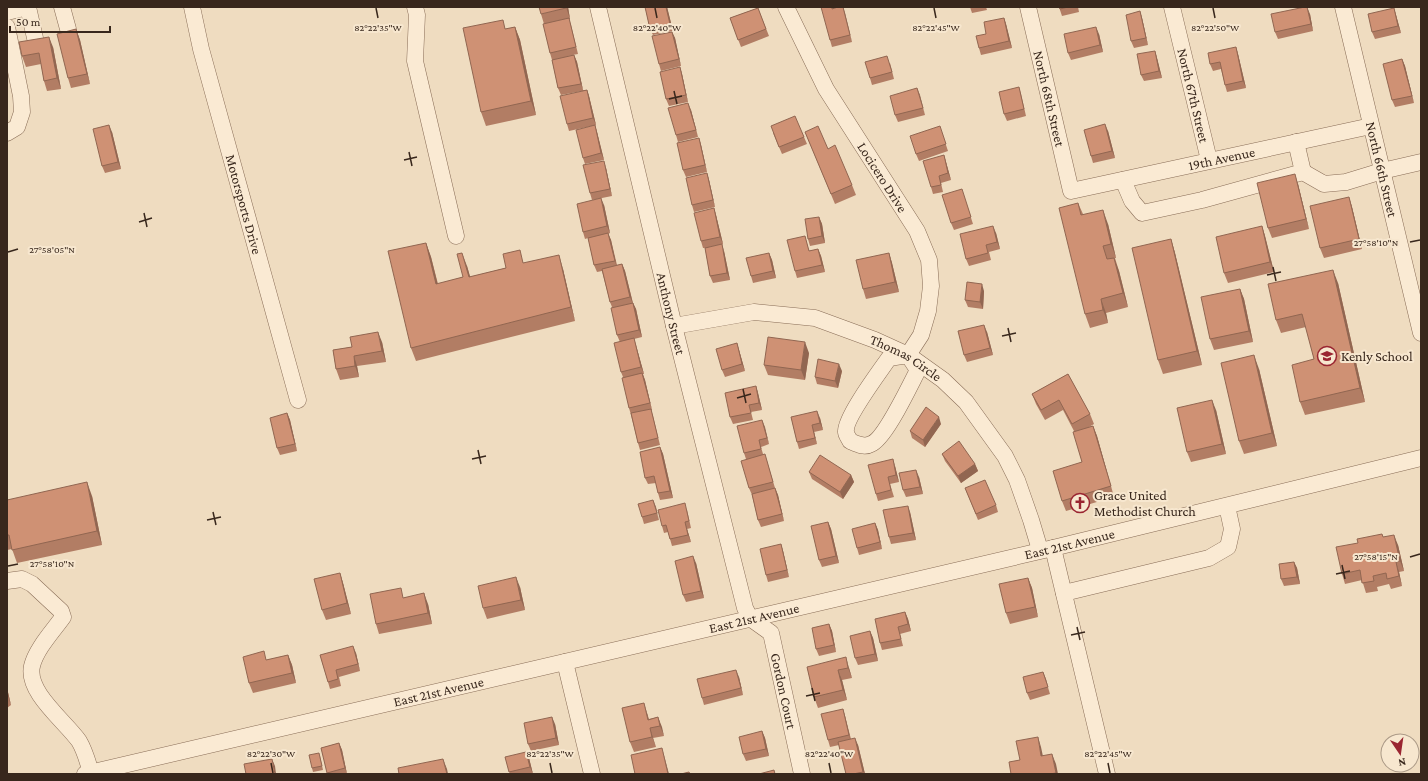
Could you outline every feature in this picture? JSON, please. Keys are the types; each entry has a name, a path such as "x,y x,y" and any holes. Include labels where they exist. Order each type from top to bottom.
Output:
{"street":[{"path":"7,12 28,7 35,38"},
{"path":"62,7 68,29"},
{"name":"Motorsports Drive","path":"192,7 201,49 298,400"},
{"path":"415,7 417,15 416,61 456,236"},
{"name":"Anthony Street","path":"598,7 674,326 745,608 750,618"},
{"name":"Locicero Drive","path":"786,7 826,88 917,231 929,260 931,286 928,311 921,335 908,355"},
{"name":"North 68th Street","path":"1028,7 1071,191"},
{"name":"North 67th Street","path":"1172,7 1209,160"},
{"name":"North 66th Street","path":"1343,7 1421,333"},
{"path":"7,27 21,96 22,112 17,127 7,133"},
{"name":"19th Avenue","path":"1071,191 1371,126"},
{"path":"1296,142 1303,172"},
{"path":"1123,180 1132,200 1142,213 1202,200 1303,172 1324,184 1346,182 1382,171 1421,162"},
{"name":"Thomas Circle","path":"674,326 754,312 815,318 875,340 908,355 943,380 966,402 1005,456 1017,480 1031,520 1047,549"},
{"path":"908,355 918,370 899,408 878,439 872,444 861,445 850,441 846,432 847,423 864,394 889,358 908,355"},
{"name":"East 21st Avenue","path":"88,773 1047,549 1421,458"},
{"path":"1064,593 1210,558 1228,547 1232,529 1227,506"},
{"path":"1047,549 1064,593 1107,774"},
{"path":"7,581 22,579 32,584 61,611 63,617 38,652 32,666 32,681 45,703 79,742 86,754 88,773"},
{"name":"Gordon Court","path":"750,618 770,633 802,774"},
{"path":"566,662 592,774"}],"building":[{"path":"539,7 566,7 566,8 541,14"},
{"path":"645,7 666,7 670,24 650,29"},
{"path":"821,7 832,7 832,9 843,7 850,35 830,40"},
{"path":"1307,7 1311,24 1275,32 1271,14"},
{"path":"758,8 766,29 738,40 730,18"},
{"path":"1394,8 1398,26 1372,32 1368,14"},
{"path":"1140,11 1146,38 1131,41 1126,15"},
{"path":"569,18 576,47 550,53 543,24"},
{"path":"1004,18 1009,41 979,48 976,36 986,34 984,22"},
{"path":"503,20 505,29 515,27 531,101 481,112 463,28"},
{"path":"1096,27 1100,45 1068,53 1064,34"},
{"path":"76,29 87,74 68,78 57,34"},
{"path":"672,32 679,59 659,64 652,36"},
{"path":"49,37 57,78 44,81 39,53 22,56 19,42"},
{"path":"1236,47 1243,81 1225,85 1220,62 1210,64 1208,53"},
{"path":"1155,51 1159,71 1141,75 1137,54"},
{"path":"574,55 581,84 558,88 552,60"},
{"path":"887,56 892,72 870,78 865,62"},
{"path":"1402,59 1412,96 1392,100 1383,64"},
{"path":"680,67 686,95 666,99 660,72"},
{"path":"1019,87 1024,109 1004,114 999,92"},
{"path":"917,88 923,108 895,115 890,96"},
{"path":"587,90 593,118 567,124 560,96"},
{"path":"688,103 696,130 676,135 668,108"},
{"path":"795,116 804,137 779,147 771,126"},
{"path":"1105,124 1112,151 1091,156 1084,130"},
{"path":"109,125 118,162 102,166 93,129"},
{"path":"595,125 601,153 583,158 576,130"},
{"path":"818,126 828,149 835,145 852,185 831,194 805,132"},
{"path":"940,126 946,144 916,154 910,136"},
{"path":"699,138 705,165 683,170 677,143"},
{"path":"944,155 948,173 939,176 941,185 931,187 923,161"},
{"path":"604,161 610,189 590,193 583,165"},
{"path":"707,173 713,200 692,205 686,178"},
{"path":"1295,174 1306,219 1268,228 1257,183"},
{"path":"962,189 971,217 951,223 942,195"},
{"path":"1349,197 1359,239 1320,248 1310,206"},
{"path":"601,198 607,226 583,232 577,204"},
{"path":"1078,203 1081,215 1103,210 1111,244 1103,246 1107,259 1114,258 1123,293 1101,299 1103,310 1085,314 1059,208"},
{"path":"714,208 720,237 701,241 694,213"},
{"path":"819,217 822,236 808,239 805,219"},
{"path":"993,226 997,242 986,245 988,253 966,259 960,234"},
{"path":"1262,226 1270,262 1224,273 1216,237"},
{"path":"608,233 615,261 594,265 588,238"},
{"path":"805,236 809,251 818,249 822,265 795,271 787,240"},
{"path":"1171,239 1197,351 1158,360 1132,248"},
{"path":"426,243 436,284 463,277 457,254 462,253 469,277 506,268 503,254 520,250 523,263 559,255 571,307 411,348 388,251"},
{"path":"722,244 727,273 710,276 705,248"},
{"path":"769,253 773,271 751,276 746,258"},
{"path":"889,253 895,282 863,289 856,260"},
{"path":"622,264 630,297 610,302 602,269"},
{"path":"1333,270 1360,388 1300,402 1292,365 1314,359 1302,314 1276,320 1268,284"},
{"path":"967,282 982,284 980,302 965,300"},
{"path":"1240,289 1249,331 1210,339 1201,297"},
{"path":"633,303 639,330 617,335 611,308"},
{"path":"984,325 990,348 964,355 958,331"},
{"path":"378,332 382,351 354,356 355,366 336,369 333,350 352,347 350,337"},
{"path":"768,337 805,342 801,370 764,365"},
{"path":"634,338 641,367 621,372 614,343"},
{"path":"737,343 742,364 722,370 716,349"},
{"path":"1254,355 1272,433 1239,441 1221,363"},
{"path":"818,359 839,364 835,381 815,377"},
{"path":"642,373 650,403 629,408 622,378"},
{"path":"1068,374 1090,414 1072,424 1059,400 1041,410 1032,394"},
{"path":"756,386 759,403 749,405 751,413 730,417 725,393"},
{"path":"1212,400 1222,444 1187,452 1177,408"},
{"path":"926,407 939,417 923,440 910,431"},
{"path":"651,409 658,438 638,443 631,413"},
{"path":"817,411 820,423 812,425 815,438 797,442 791,417"},
{"path":"287,413 295,444 277,448 270,418"},
{"path":"762,420 767,438 759,440 761,449 744,453 737,426"},
{"path":"1093,426 1111,486 1062,501 1053,471 1082,462 1073,432"},
{"path":"959,441 975,464 958,476 942,454"},
{"path":"660,447 670,491 658,493 654,476 645,478 640,452"},
{"path":"765,454 773,482 749,488 741,461"},
{"path":"820,455 851,475 840,492 809,472"},
{"path":"893,459 896,475 888,477 891,490 876,494 868,465"},
{"path":"916,470 920,487 903,490 899,473"},
{"path":"985,480 996,505 976,514 965,488"},
{"path":"87,482 97,531 12,550 9,535 7,535 7,500"},
{"path":"775,488 782,514 758,520 752,494"},
{"path":"653,500 657,513 642,517 638,504"},
{"path":"685,503 689,521 685,522 688,535 670,539 666,525 662,526 658,510"},
{"path":"908,506 913,533 889,537 883,510"},
{"path":"828,522 836,556 819,560 811,526"},
{"path":"875,523 880,542 857,548 852,529"},
{"path":"1382,534 1383,537 1394,535 1400,561 1396,562 1399,576 1387,579 1386,573 1373,576 1374,581 1362,583 1360,570 1342,574 1336,547 1358,543 1357,539"},
{"path":"781,544 787,570 766,575 760,549"},
{"path":"693,556 701,591 683,595 675,561"},
{"path":"1294,562 1297,577 1281,579 1279,564"},
{"path":"340,573 347,603 322,610 314,579"},
{"path":"516,577 521,600 483,608 478,586"},
{"path":"1028,578 1035,607 1006,613 999,584"},
{"path":"401,588 403,598 424,593 428,613 376,624 370,594"},
{"path":"905,612 908,624 898,627 901,639 880,643 875,619"},
{"path":"829,624 834,645 816,649 812,628"},
{"path":"870,631 875,654 855,658 850,636"},
{"path":"353,646 358,664 336,670 338,679 328,682 320,655"},
{"path":"264,651 266,660 288,655 292,673 249,683 243,657"},
{"path":"846,657 848,668 838,670 843,690 814,697 807,667"},
{"path":"736,670 741,688 702,698 697,679"},
{"path":"1043,672 1048,687 1027,693 1023,677"},
{"path":"644,703 648,720 658,717 660,726 650,728 652,737 630,742 622,708"},
{"path":"843,709 849,735 828,740 821,714"},
{"path":"552,717 556,738 528,744 524,723"},
{"path":"762,731 766,749 743,754 739,737"},
{"path":"1038,737 1041,756 1052,754 1056,773 1011,774 1009,762 1020,760 1016,741"},
{"path":"855,738 863,772 846,774 838,742"},
{"path":"339,743 345,768 327,773 321,748"},
{"path":"662,748 668,774 635,774 631,755"},
{"path":"526,752 530,767 509,772 505,757"},
{"path":"319,753 322,766 312,768 309,755"},
{"path":"272,759 275,774 246,774 244,764"},
{"path":"443,759 447,774 399,774 398,768"},
{"path":"774,770 775,774 759,774"}],"place":[{"name":"Kenly School","path":"1327,356"},
{"name":"Grace United Methodist Church","path":"1080,503"}]}
